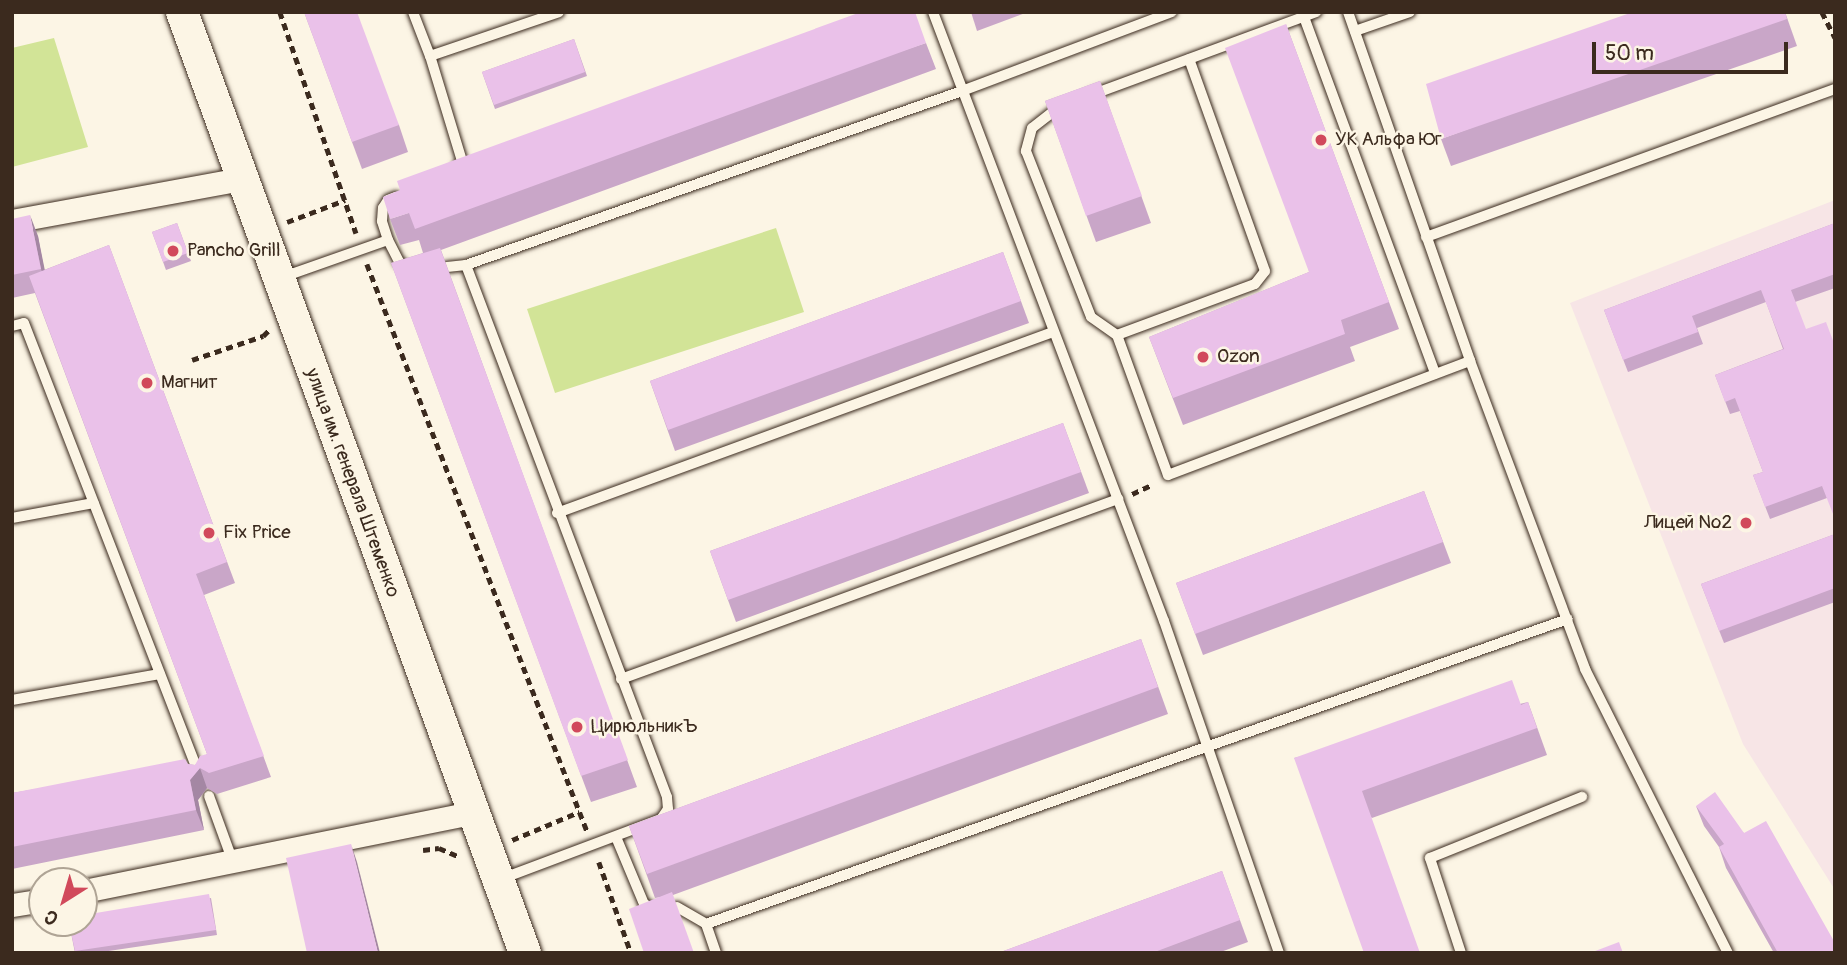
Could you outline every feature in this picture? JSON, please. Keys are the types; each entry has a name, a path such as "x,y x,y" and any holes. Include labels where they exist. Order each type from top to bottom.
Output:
{"street":[{"name":"улица им. генерала Штеменко","path":"182,12 277,279 525,953"},
{"path":"12,220 241,179"},
{"path":"98,888 472,813"}],"lane":[{"path":"413,12 430,56 462,161 453,173 442,178"},
{"path":"430,56 559,12"},
{"path":"933,12 1118,499 1208,745 1279,953"},
{"path":"447,267 466,265 961,91 1172,12"},
{"path":"1315,12 1052,110 1032,128 1026,151 1091,317 1117,335 1168,475 1470,361"},
{"path":"1348,12 1470,361 1585,670 1728,953"},
{"path":"1354,31 1410,12"},
{"path":"1304,17 1435,374"},
{"path":"1117,335 1255,284 1265,271 1189,59"},
{"path":"1426,237 1835,89"},
{"path":"410,191 388,200 383,208 382,221 399,262 418,271"},
{"path":"277,279 388,240"},
{"path":"466,265 557,513 667,797 668,809 661,819 498,880"},
{"path":"12,326 24,324 200,778"},
{"path":"557,513 1053,332"},
{"path":"621,679 1118,499"},
{"path":"12,518 94,503"},
{"path":"706,924 1567,619"},
{"path":"12,700 160,674"},
{"path":"209,796 233,862"},
{"path":"1461,953 1430,858 1582,797"},
{"path":"616,837 644,904 661,912"},
{"path":"677,908 706,924 716,953"}],"path":[{"path":"280,12 362,250 593,845 631,953"},
{"path":"1822,12 1835,38"},
{"path":"260,232 345,200"},
{"path":"192,360 263,336 268,332 270,323"},
{"path":"1118,499 1140,491 1168,475"}],"shaded area":[{"name":"Лицей №2","path":"1835,200 1835,890 1743,744 1570,303"}],"green space":[{"path":"54,38 88,147 12,167 12,48"},
{"path":"776,228 804,312 555,393 527,309"}],"building":[{"path":"304,12 357,12 399,125 352,142"},
{"path":"861,12 915,12 926,43 415,229 409,213 390,219 383,197 400,190 397,181"},
{"path":"1633,12 1785,12 1787,19 1441,139 1426,84"},
{"path":"1286,24 1389,302 1341,320 1345,334 1173,398 1149,337 1309,272 1225,48"},
{"path":"574,39 585,72 494,105 482,72"},
{"path":"1100,81 1142,196 1086,216 1045,101"},
{"path":"30,215 41,269 12,275 12,219"},
{"name":"Pancho Grill","path":"177,223 188,253 163,262 152,232"},
{"name":"Лицей №2","path":"1835,223 1835,274 1791,290 1806,329 1826,322 1835,346 1835,519 1822,486 1765,507 1753,475 1763,472 1735,398 1725,402 1715,375 1784,349 1761,290 1692,316 1698,332 1623,360 1604,310"},
{"path":"109,245 227,562 196,574 264,756 209,773 200,768 190,780 196,810 12,847 12,793 185,759 188,764 195,765 200,756 207,754 29,276"},
{"path":"440,248 628,760 581,776 391,263"},
{"path":"1003,252 1021,301 668,430 650,381"},
{"path":"1063,423 1081,472 728,600 710,551"},
{"path":"1424,491 1443,542 1195,634 1176,583"},
{"name":"Лицей №2","path":"1835,534 1835,588 1719,631 1701,584"},
{"path":"1141,639 1158,687 647,874 629,826"},
{"path":"1512,680 1521,705 1528,702 1537,728 1362,791 1420,953 1364,953 1294,758"},
{"path":"1715,792 1744,833 1766,821 1835,943 1835,953 1778,953 1719,847 1724,844 1696,806"},
{"path":"351,844 378,953 307,953 286,858"},
{"path":"1222,871 1240,920 1152,953 998,953"},
{"path":"672,892 694,953 644,953 629,909"},
{"path":"209,894 216,930 75,951 72,937 98,937 98,913"},
{"path":"1619,942 1623,953 1590,953"}],"place":[{"name":"УК Альфа Юг","path":"1321,140"},
{"name":"Pancho Grill","path":"173,251"},
{"name":"Ozon","path":"1203,357"},
{"name":"Магнит","path":"147,383"},
{"name":"Лицей №2","path":"1746,523"},
{"name":"Fix Price","path":"209,533"},
{"name":"ЦирюльникЪ","path":"577,727"}]}
